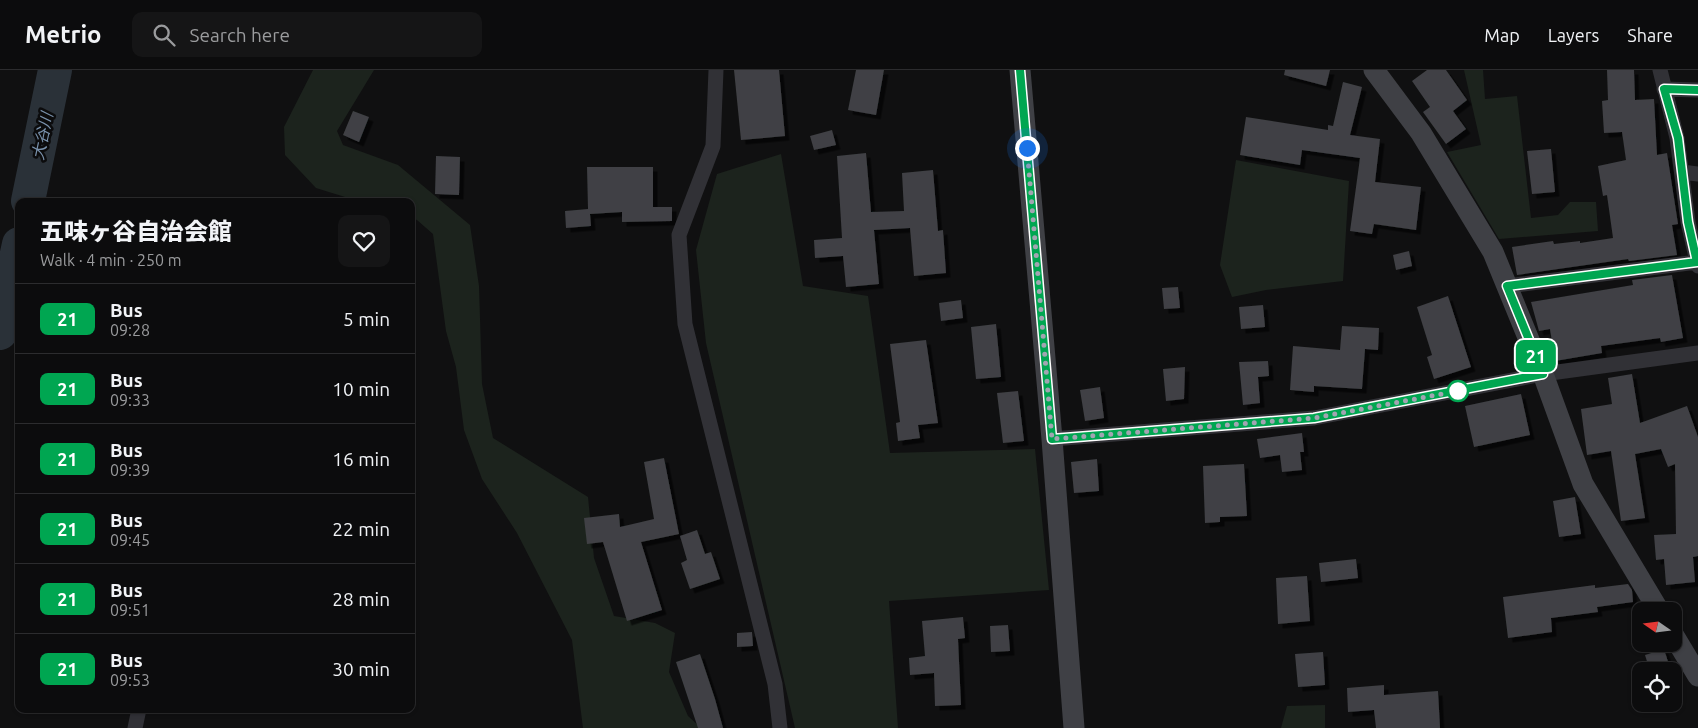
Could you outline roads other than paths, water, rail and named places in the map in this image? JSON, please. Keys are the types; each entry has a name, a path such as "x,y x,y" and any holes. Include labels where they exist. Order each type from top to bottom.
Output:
{"street":[{"path":"716,70 713,146 679,235 685,324 775,684 780,728"},
{"path":"1020,70 1052,439 1074,728"},
{"path":"1374,70 1434,155 1493,252 1543,374 1583,484 1654,602"},
{"path":"1507,286 1698,264 1693,222 1682,172 1678,138 1660,70"},
{"path":"1664,89 1698,90"},
{"path":"1682,172 1698,174"},
{"path":"1052,439 1314,418 1543,374 1698,353"},
{"path":"1682,647 1695,664"},
{"path":"135,728 138,713"}],"waterway":[{"name":"大谷川","path":"29,198 55,70"},
{"name":"大谷川","path":"0,333 15,263"}]}
